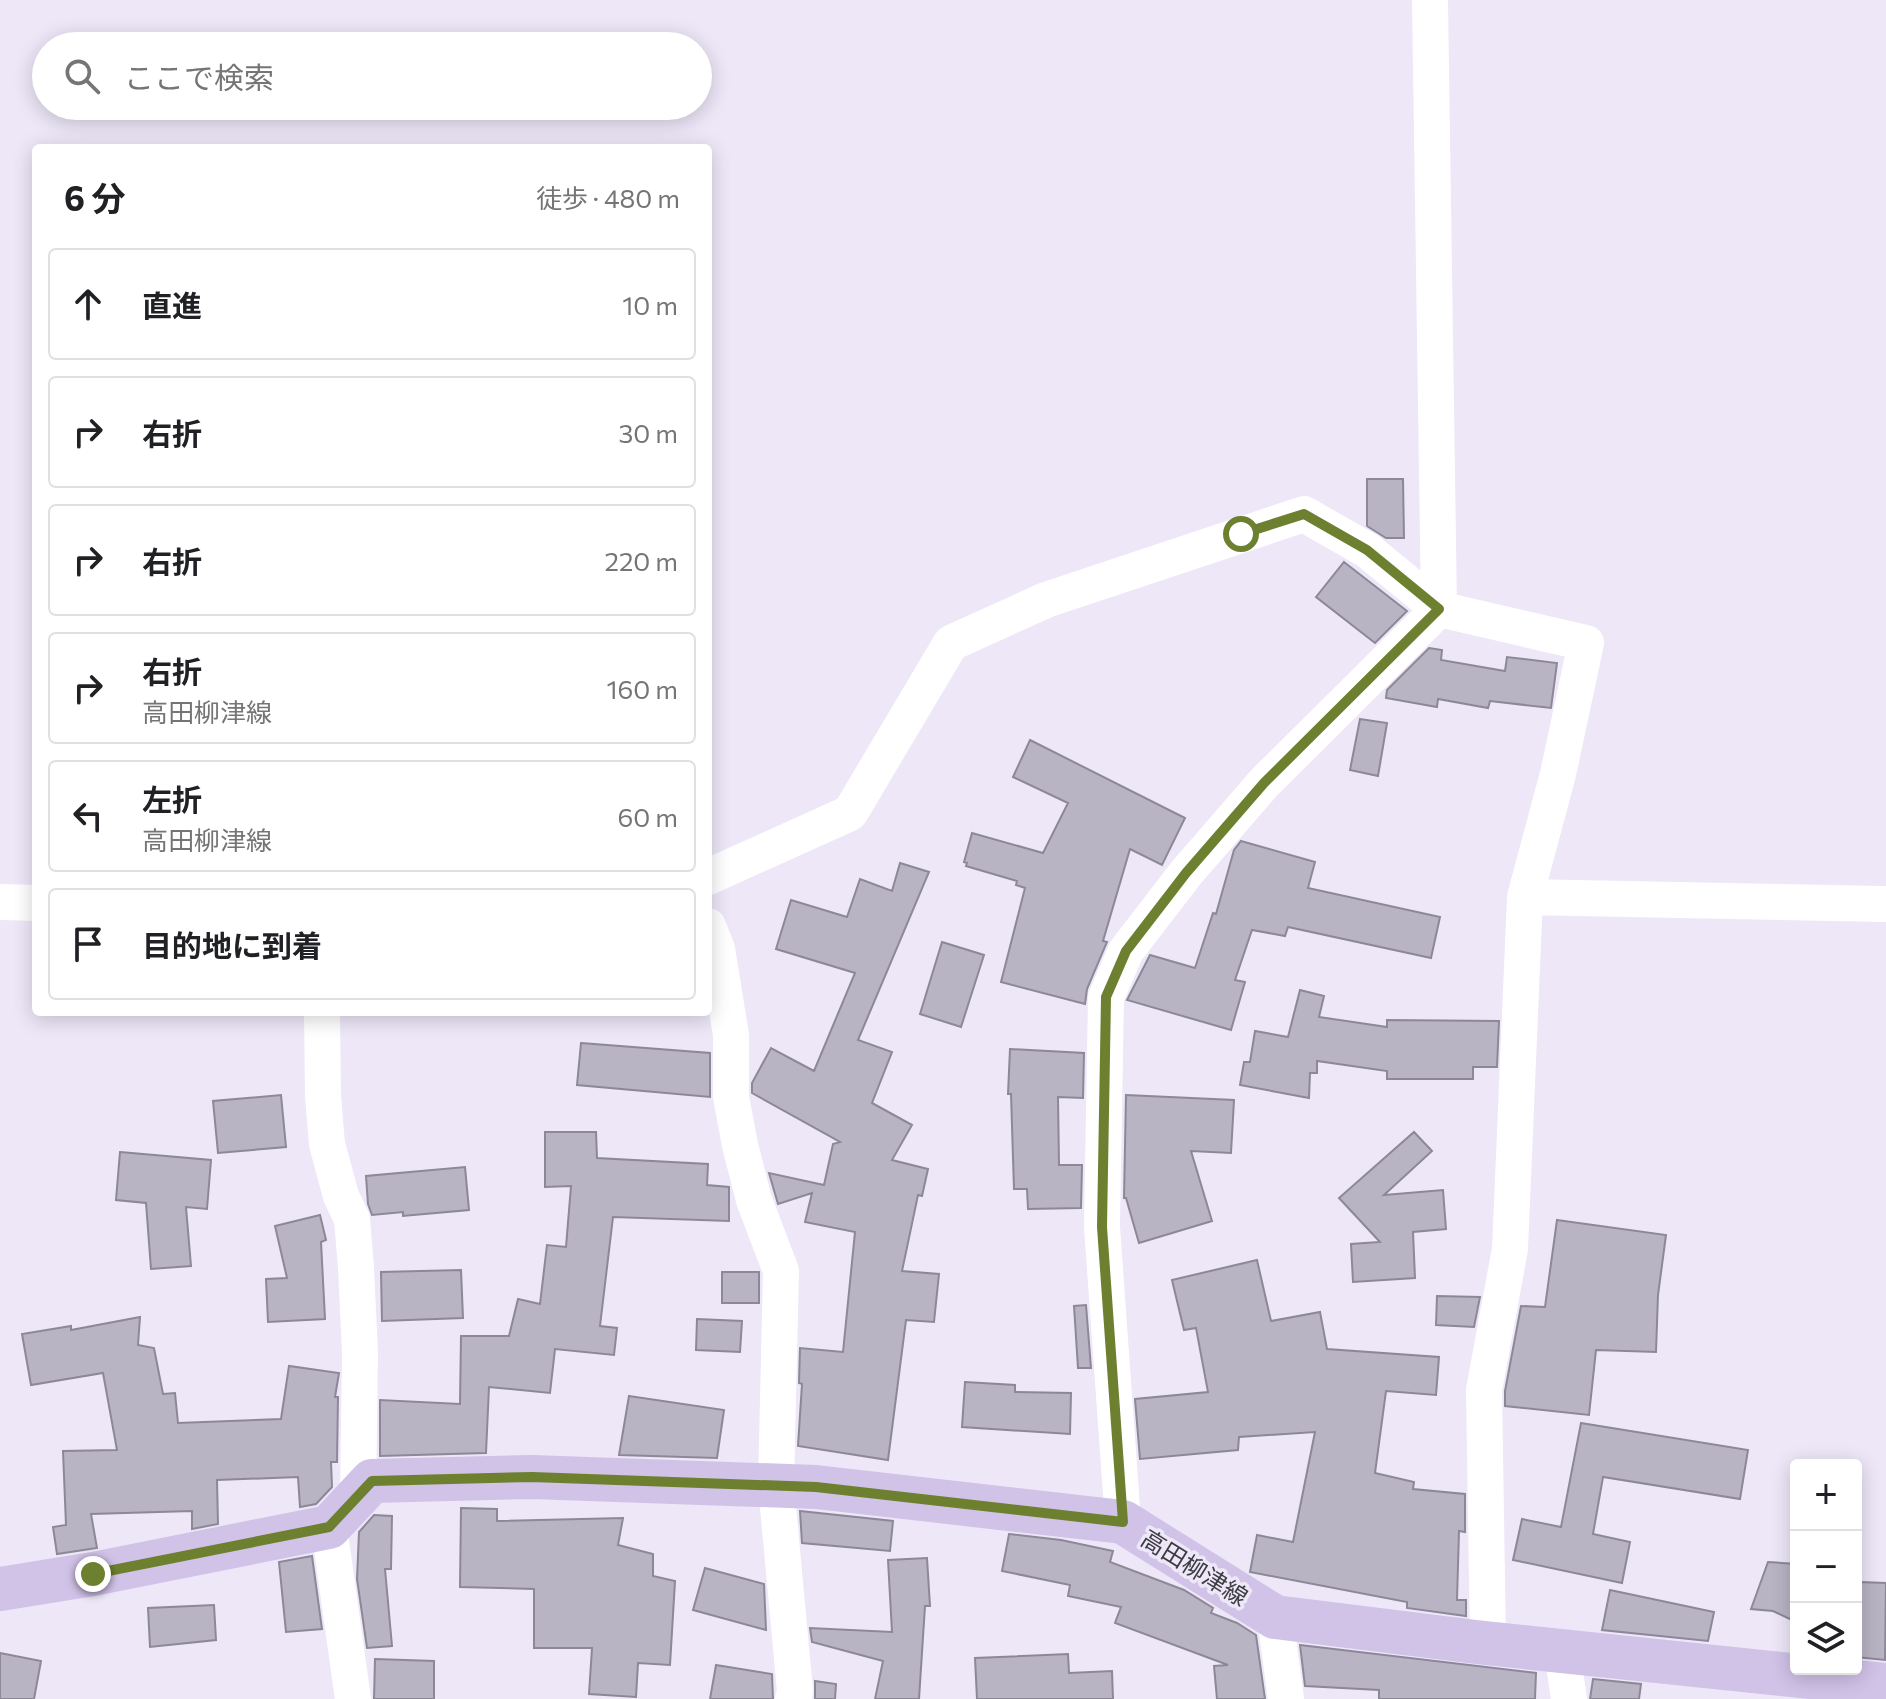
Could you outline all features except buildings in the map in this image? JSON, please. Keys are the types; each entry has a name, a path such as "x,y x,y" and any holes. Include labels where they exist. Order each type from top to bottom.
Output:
{"main road":[{"name":"高田柳津線","path":"329,1527 372,1481 532,1477 831,1489 1123,1522 1275,1617 1886,1685"},
{"path":"0,1589 93,1574 329,1527"}],"street":[{"path":"1123,1522 1102,1227 1106,997 1126,951 1196,861 1264,783 1439,609 1430,0"},
{"path":"712,875 850,813 951,643 1046,600 1304,514 1367,550 1439,609 1586,643 1558,774 1525,897 1510,1249 1484,1390 1488,1643"},
{"path":"1525,897 1886,904"},
{"path":"0,902 32,903"},
{"path":"712,936 717,949 731,1035 731,1097 740,1145 754,1200 781,1271 776,1485 795,1691 793,1699"},
{"path":"322,1016 327,1144 341,1196 352,1219 356,1268 360,1352 358,1496"},
{"path":"329,1527 353,1699"},
{"path":"1275,1617 1286,1699"},
{"path":"1562,1651 1569,1699"}],"route":[{"path":"93,1574 329,1527 372,1481 532,1477 816,1487 1123,1522 1102,1227 1106,997 1126,951 1186,873 1264,783 1439,609 1367,550 1304,514 1241,534"}]}
